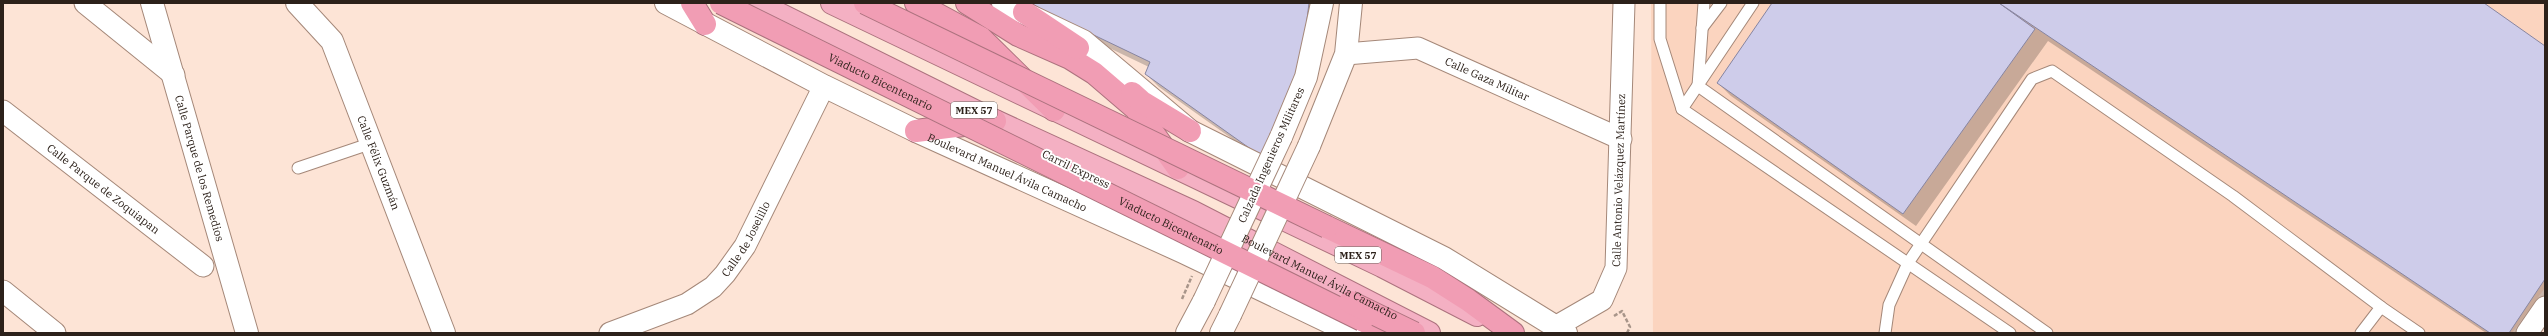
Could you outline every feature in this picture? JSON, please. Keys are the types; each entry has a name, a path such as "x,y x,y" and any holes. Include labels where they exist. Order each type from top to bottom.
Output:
{"highway":[{"path":"692,3 705,24"},
{"name":"Viaducto Bicentenario","path":"721,3 1351,329 1388,333"},
{"name":"Carril Express","path":"738,3 1414,333"},
{"name":"Boulevard Manuel Ávila Camacho","path":"756,3 995,121 1193,212 1429,333"},
{"name":"MEX 57","path":"832,3 1178,168 1206,184 1382,266 1508,333"},
{"path":"865,3 1432,277 1468,300 1513,333"},
{"path":"916,3 981,38 1054,110"},
{"path":"950,3 985,10 1038,45 1070,58 1094,73 1136,109 1178,168"},
{"path":"967,3 1028,30 1078,48"},
{"path":"1024,12 1078,48 1142,102 1190,131"},
{"path":"916,131 995,121"}],"main road":[{"name":"Calle Parque de los Remedios","path":"152,3 174,75 247,333"},
{"name":"Calle Félix Guzmán","path":"296,3 332,41 444,333"},
{"name":"Boulevard Manuel Ávila Camacho","path":"666,3 824,86 916,131 1351,329"},
{"path":"1003,3 1083,41 1190,131 1444,258 1560,330"},
{"name":"Calzada Ingenieros Militares","path":"1188,333 1281,137 1306,77 1322,3"},
{"path":"1226,324 1309,146 1346,54 1351,3"}],"street":[{"path":"85,3 174,75"},
{"name":"Calle Antonio Velázquez Martínez","path":"1560,330 1602,300 1616,268 1624,3"},
{"name":"Calle Gaza Militar","path":"1346,54 1418,48 1621,139"},
{"name":"Calle de Joselillo","path":"610,333 687,304 713,287 726,274 745,246 824,86"},
{"name":"Calle Parque de Zoquiapan","path":"3,111 203,266"},
{"path":"3,291 55,333"},
{"path":"2527,333 2545,307"}],"lane":[{"path":"1660,3 1660,39 1682,109 2010,333"},
{"path":"1698,86 1704,3"},
{"path":"1702,28 1721,3"},
{"path":"1682,109 1753,3"},
{"path":"1885,333 1889,305 1908,263 2032,79 2052,71 2233,196 2381,307 2419,333"},
{"path":"1698,86 2047,333"},
{"path":"298,168 372,143"},
{"path":"2361,333 2381,307"}],"path":[{"path":"1182,295 1192,275"},
{"path":"1622,312 1630,327 1627,333"}],"shaded area":[{"path":"1651,3 2545,3 2545,288 2512,333 1653,333"}],"building":[{"path":"1027,3 1309,3 1301,69 1262,157 1145,74 1150,62"},
{"path":"1772,3 1999,3 2035,29 1903,214 1717,83"},
{"path":"1999,3 2484,3 2545,46 2545,279 2509,333 2490,333"}]}
